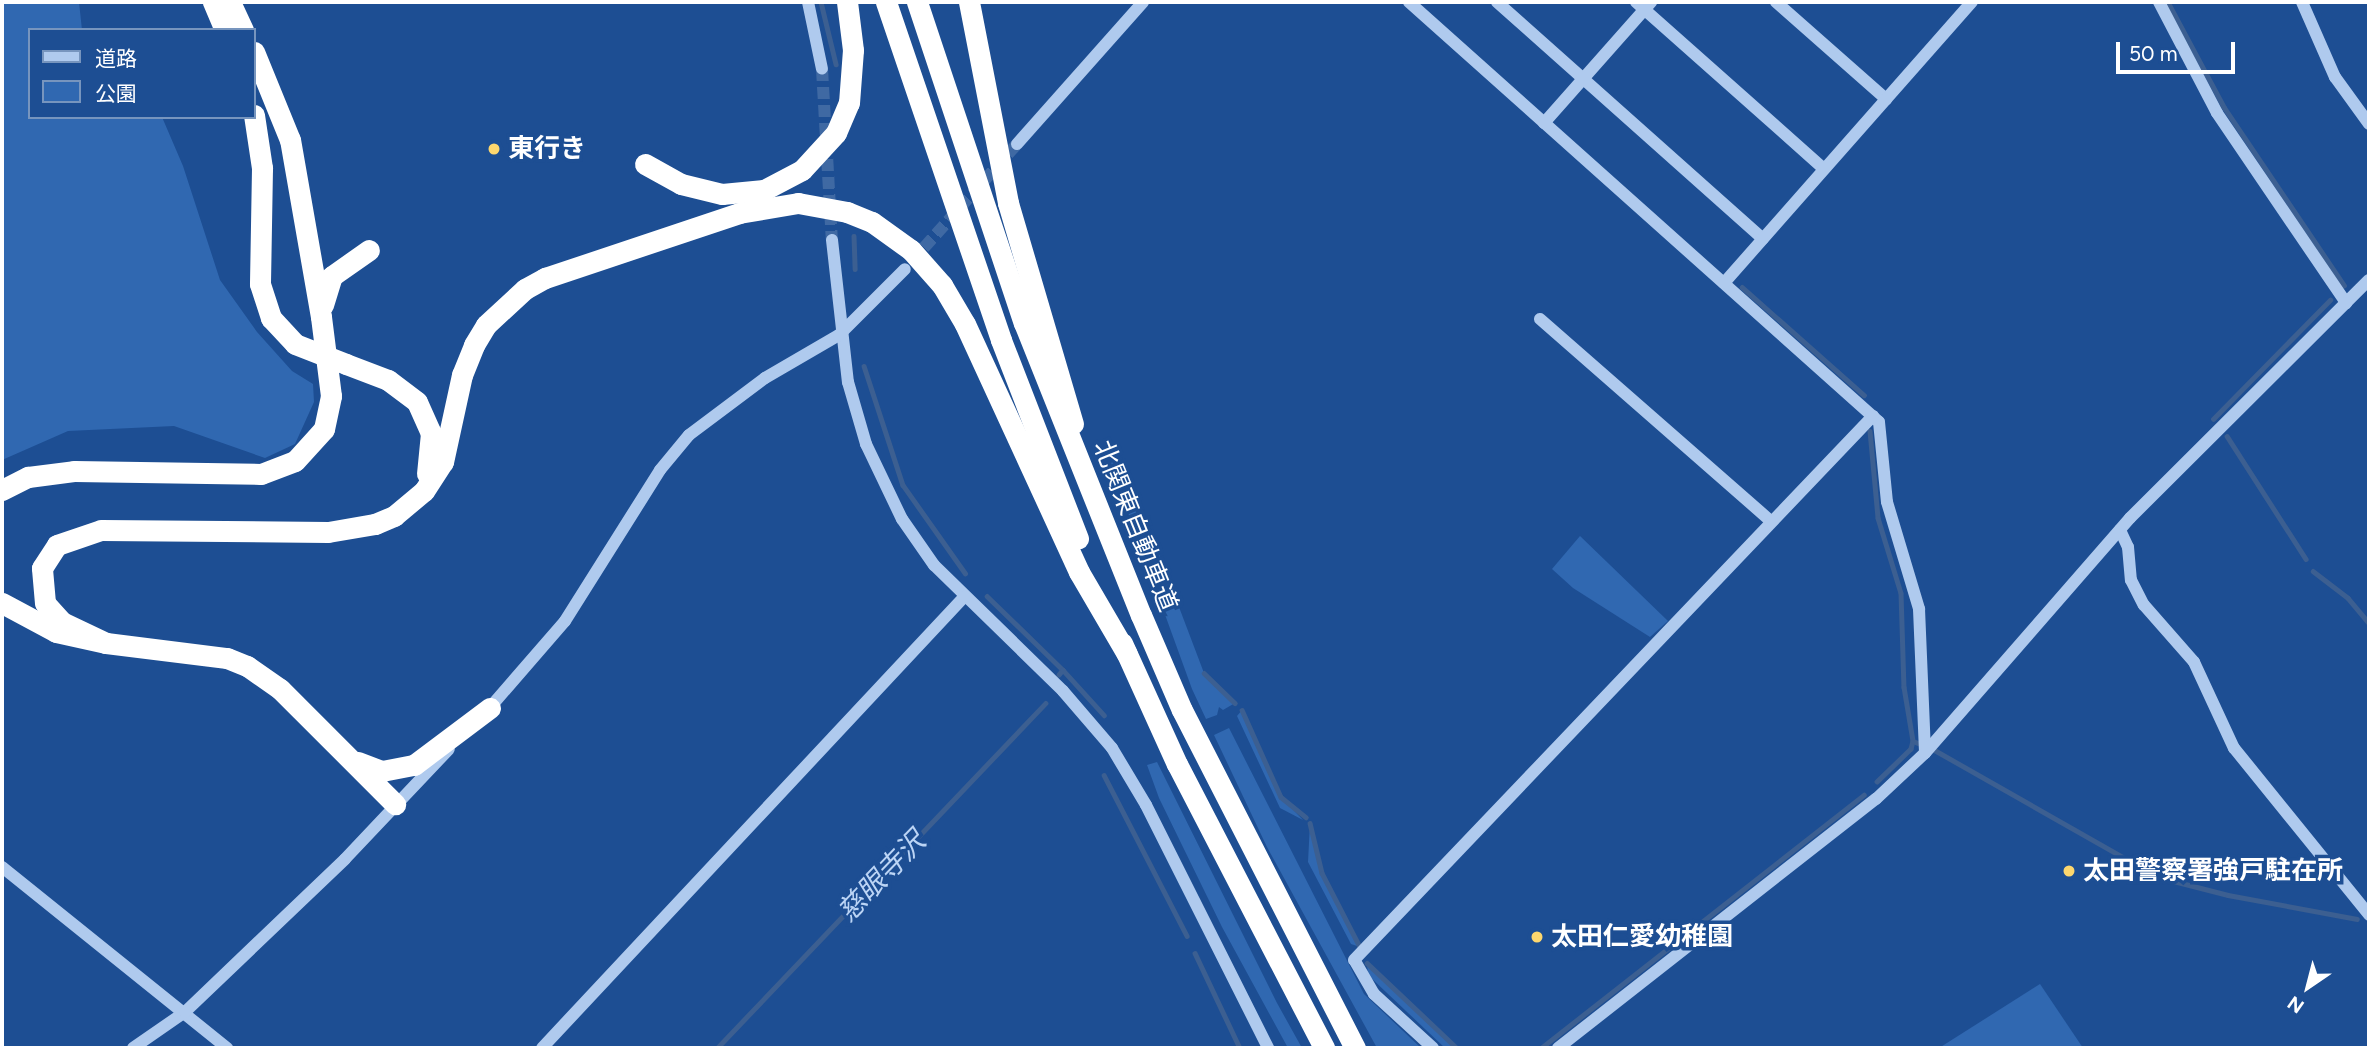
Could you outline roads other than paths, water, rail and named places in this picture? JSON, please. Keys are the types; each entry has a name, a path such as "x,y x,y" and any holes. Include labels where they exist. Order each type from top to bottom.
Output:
{"highway":[{"path":"213,2 224,28"},
{"path":"230,2 242,28"},
{"path":"645,164 681,184 722,194 764,190 802,170 836,133 849,103 853,50 847,2"},
{"path":"886,2 1001,340 1127,654 1241,894 1324,1048"},
{"name":"北関東自動車道","path":"917,2 1024,323 1182,710 1355,1048"},
{"path":"969,2 1007,203 1061,373 1077,458"},
{"path":"2,490 47,473 261,474 295,461 316,442 328,414 321,317 289,140 256,57"},
{"path":"255,119 262,169 260,284 271,318 295,344 405,390 427,418 432,450 430,469 409,506"},
{"path":"106,643 62,622 41,591 48,556 69,538 101,530 327,532 375,524 409,506 443,461 474,345 486,325 525,289 545,278 739,213 798,203 848,212 892,234 942,285 965,324 1079,572 1127,654"},
{"path":"321,317 332,275 369,250"},
{"path":"2,603 57,632 106,643 219,657 247,666 280,689 342,751 391,808"},
{"path":"342,751 367,767 400,770 427,756 447,735 490,708"}],"street":[{"path":"808,2 822,69"},
{"path":"1017,144 1143,2"},
{"path":"1409,2 1879,422 1887,502 1919,609 1925,753"},
{"path":"1497,2 1763,239"},
{"path":"1776,2 1886,99"},
{"path":"1724,283 1972,2"},
{"path":"2159,2 2217,113 2346,303"},
{"path":"2302,2 2335,77 2369,124"},
{"path":"1544,122 1644,4 1824,169"},
{"path":"832,240 839,335 858,418 885,487 919,545 964,597 1080,709 1125,768 1268,1048"},
{"path":"133,1048 185,1012 345,859 391,808 490,708 581,599 660,470 689,435 765,378 839,335 905,269"},
{"path":"1558,1048 1876,799 1925,753 2120,530 2369,280"},
{"path":"1539,319 1770,520"},
{"path":"1433,1048 1374,994 1354,960 1770,520 1873,416"},
{"path":"2120,530 2128,547 2131,580 2144,605 2194,662 2234,748 2369,915"},
{"path":"542,1048 964,597"},
{"path":"2,867 227,1048"}],"waterway":[{"name":"慈眼寺沢","path":"821,2 836,64"},
{"path":"2168,2 2224,107 2344,285"},
{"name":"慈眼寺沢","path":"854,236 855,269"},
{"path":"1742,287 1864,395"},
{"path":"2213,419 2330,300"},
{"name":"慈眼寺沢","path":"864,366 903,485 965,573"},
{"path":"1870,431 1878,518 1901,593 1904,687 1913,741 1911,749 1877,782"},
{"path":"2227,436 2306,559"},
{"path":"2313,571 2348,598 2369,623"},
{"name":"慈眼寺沢","path":"987,596 1063,670 1059,675"},
{"path":"1063,670 1104,715"},
{"path":"1204,673 1235,703"},
{"name":"慈眼寺沢","path":"717,1048 1045,703"},
{"path":"1242,710 1281,797 1306,817"},
{"path":"1913,741 1923,745"},
{"path":"1931,748 2158,877 2228,895 2357,919"},
{"path":"1104,775 1187,936"},
{"path":"1541,1048 1864,795"},
{"path":"1310,823 1322,873 1360,947"},
{"path":"1195,953 1240,1048"},
{"path":"1367,963 1457,1048"}],"tunnel":[{"path":"822,69 832,240"},
{"path":"912,261 1017,144"}],"place":[{"name":"東行き","path":"494,149"},
{"name":"太田警察署強戸駐在所","path":"2069,871"},
{"name":"太田仁愛幼稚園","path":"1537,937"}]}
